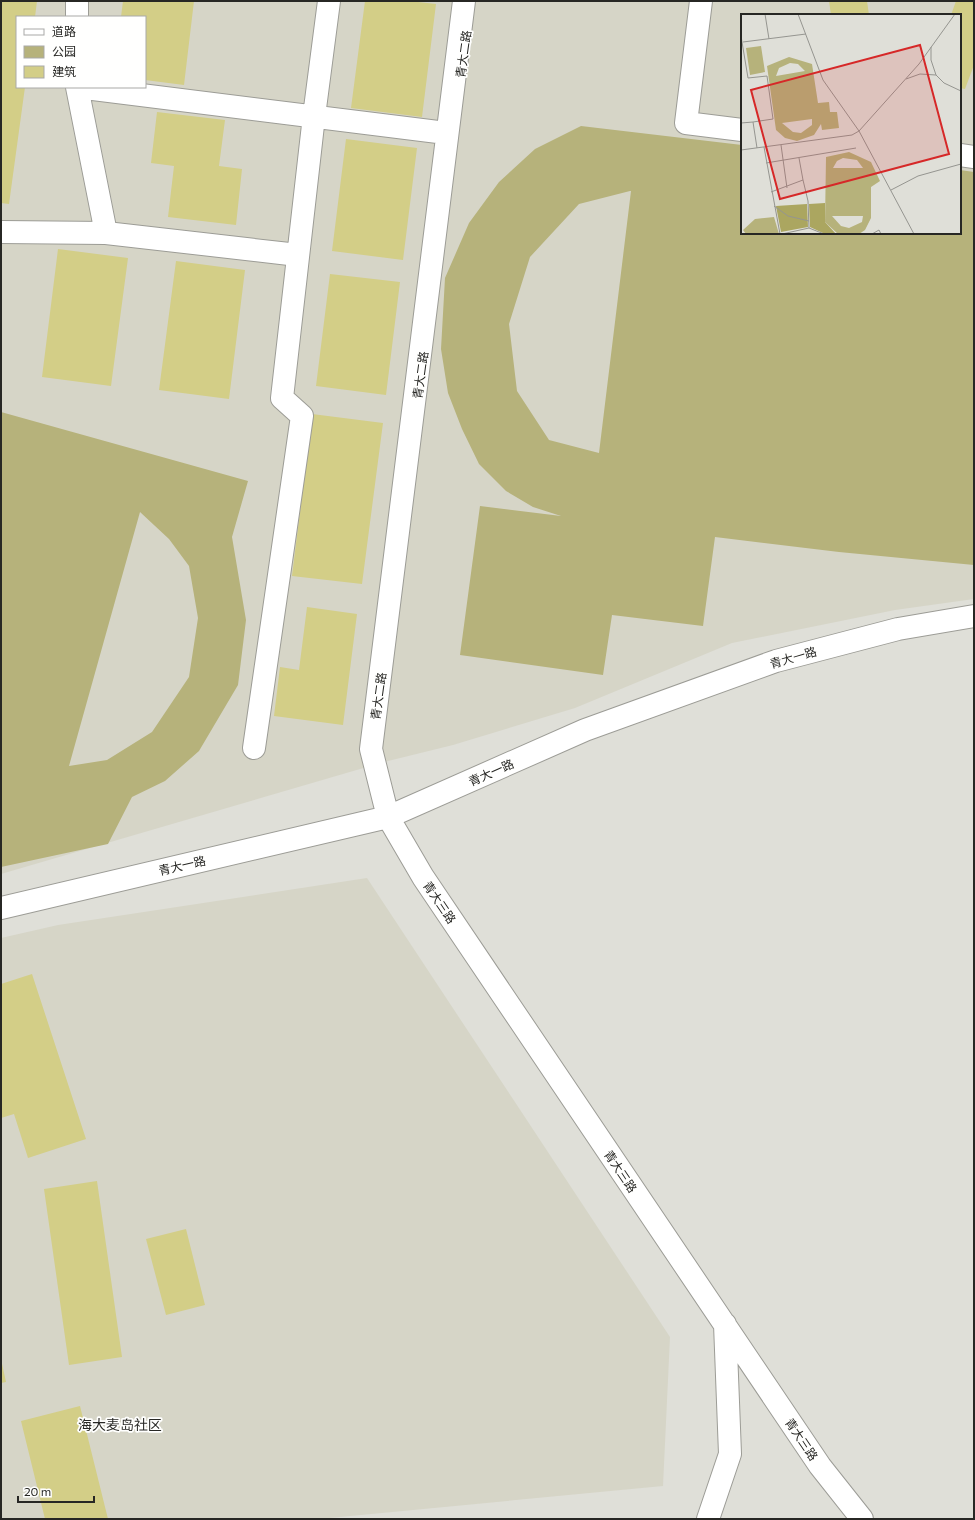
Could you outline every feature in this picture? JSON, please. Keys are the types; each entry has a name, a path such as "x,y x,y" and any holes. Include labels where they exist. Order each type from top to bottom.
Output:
{"street":[{"path":"77,16 78,1"},
{"path":"254,748 302,416 282,398 314,116 329,1"},
{"path":"371,749 446,133 464,1"},
{"name":"青大二路","path":"371,749 470,1"},
{"path":"701,1 686,123 741,130"},
{"path":"77,88 106,233"},
{"path":"85,88 446,133"},
{"path":"961,155 974,157"},
{"path":"1,232 106,233 298,255"},
{"name":"青大一路","path":"1,908 388,817 585,730 776,661 898,629 974,616"},
{"name":"青大三路","path":"371,749 388,817 423,877 820,1466 862,1519"},
{"path":"708,1519 730,1454 725,1324"}],"shaded area":[{"path":"1,1 974,1 974,599 895,610 732,643 575,708 453,745 384,762 1,874"},
{"path":"367,878 670,1337 663,1486 319,1519 1,1519 1,938 58,925"}],"green space":[{"path":"581,126 741,145 741,234 961,234 961,170 974,172 974,565 839,552 715,537 703,626 612,615 603,675 460,655 480,506 561,516 533,507 506,491 479,464 462,429 448,393 441,349 445,278 469,223 499,182 535,149","holes":["631,191 599,453 549,440 517,391 509,324 530,257 579,204"]},
{"path":"1,412 248,481 232,537 246,620 238,685 199,751 165,781 132,797 108,844 1,867","holes":["140,512 169,539 189,566 198,618 189,677 152,732 107,760 69,766"]}],"building":[{"path":"1,1 37,1 35,16 16,16 16,88 25,88 9,204 1,203"},
{"path":"123,1 194,1 184,85 146,80 146,16 121,16"},
{"path":"365,1 409,1 436,4 422,117 351,108"},
{"path":"829,1 867,1 869,14 831,14"},
{"path":"956,1 974,1 974,65 965,89 961,88 961,14 951,14"},
{"path":"157,112 225,120 219,166 242,169 236,225 168,217 174,166 151,163"},
{"path":"346,139 417,148 403,260 332,251"},
{"path":"58,249 128,258 111,386 42,377"},
{"path":"176,261 245,270 229,399 159,390"},
{"path":"330,274 400,282 386,395 316,386"},
{"path":"312,414 383,423 362,584 292,576"},
{"path":"307,607 357,614 343,725 274,716 280,667 299,670"},
{"path":"32,974 86,1139 28,1158 14,1114 1,1118 1,984"},
{"path":"97,1181 122,1357 69,1365 44,1189"},
{"path":"186,1229 205,1305 166,1315 146,1239"},
{"path":"1,1359 6,1382 1,1383"},
{"path":"80,1406 108,1519 45,1519 21,1421"}],"district":[{"name":"海大麦岛社区","path":"120,1424"}]}
